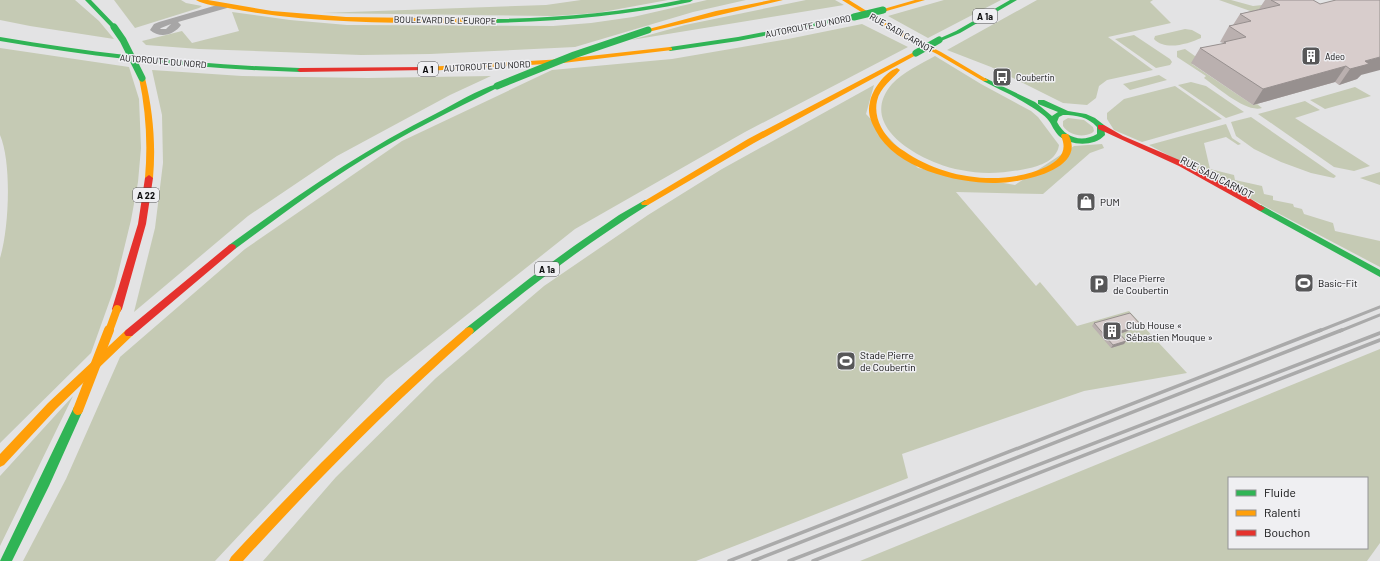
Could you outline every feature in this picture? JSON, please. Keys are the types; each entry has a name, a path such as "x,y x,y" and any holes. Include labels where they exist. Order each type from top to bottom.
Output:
{"main road":[{"name":"A 22","path":"6,561 45,482 78,410 117,309 138,239 143,213 149,171 151,136 150,111 142,78 124,40 101,12 88,0"},
{"name":"BOULEVARD DE L'EUROPE","path":"199,0 224,6 272,13 327,18 530,21 560,20 616,14 690,0"},
{"path":"0,462 63,396 110,351 210,264 309,192 361,157 450,108 497,86 586,50 648,30 686,20 780,0"},
{"name":"RUE SADI CARNOT","path":"846,0 897,32 939,53 961,62 1050,107 1067,113 1087,116 1095,121 1100,127 1112,134 1154,151 1204,176 1380,274"},
{"name":"AUTOROUTE DU NORD","path":"46,37 128,50 240,59 334,62 435,61 561,54 660,43 770,26 891,0"},
{"name":"AUTOROUTE DU NORD","path":"0,39 87,53 184,64 289,69 404,70 509,65 627,55 740,39 854,17 922,0"},
{"name":"A 1a","path":"235,561 291,500 375,415 458,341 542,273 604,229 675,184 720,158 942,42 1014,0"},
{"name":"RUE SADI CARNOT","path":"939,53 974,74 1032,104 1053,120 1056,129 1065,136 1079,141 1093,140 1119,144 1157,159 1327,245"},
{"path":"919,54 884,80 876,92 872,104 872,117 878,130 890,144 905,156 933,170 952,175 980,180 1010,181 1039,175 1059,164 1065,158 1068,151 1068,143 1065,136"},
{"path":"1053,120 1058,115 1067,113"},
{"path":"1093,140 1101,135 1100,127"}],"street":[{"path":"173,20 224,6"}],"green space":[{"path":"0,0 75,0 99,21 114,39 0,20"},
{"path":"114,0 181,0 186,3 202,6 135,28"},
{"path":"581,0 668,0 597,13 553,16 322,13 546,5"},
{"path":"707,0 746,0 693,12 575,47 430,54 361,55 199,49 146,45 142,41 182,31 192,43 239,31 232,12 290,20 347,25 553,26 591,23 633,17"},
{"path":"806,0 835,0 844,5 631,40 685,25"},
{"path":"944,0 1001,0 928,38 888,16"},
{"path":"1037,0 1153,0 1150,2 1171,23 1108,37 1153,70 1107,80 1099,86 1096,98 1087,105 1063,103 991,67 947,50"},
{"path":"1219,0 1231,0 1253,6 1273,4 1256,13"},
{"path":"862,24 908,47 745,132 575,229 386,379 215,561 23,561 66,479 120,357 245,249 402,141 552,70 672,59 788,39"},
{"path":"1185,29 1192,30 1201,35 1201,38 1183,44 1170,46 1159,43 1154,39 1155,36"},
{"path":"1134,35 1170,59 1172,62 1170,65 1156,68 1115,39"},
{"path":"0,48 129,67 139,99 141,148 138,182 131,220 115,286 91,353 0,443 0,258 7,214 8,179 4,147 0,135"},
{"path":"1185,49 1202,61 1192,64 1253,105 1257,104 1262,108 1255,109 1240,103 1204,78 1206,76 1177,57 1177,51"},
{"path":"935,56 981,84 1031,111 1038,117 1059,145 1058,150 1052,158 1040,165 1013,171 987,173 970,172 930,160 914,152 899,141 888,129 882,115 883,100 896,80 912,68"},
{"path":"152,70 242,76 368,78 491,76 450,95 337,156 248,216 134,312 155,228 163,163 162,115"},
{"path":"1159,75 1167,80 1130,90 1123,84"},
{"path":"1191,82 1206,86 1244,112 1226,118 1178,85"},
{"name":"Stade Pierre de Coubertin","path":"874,85 866,114 918,168 1015,185 1074,146 1102,144 1104,148 1090,153 1043,194 956,192 1036,286 1040,282 1077,326 1129,311 1187,373 1084,391 902,454 908,478 696,561 263,561 336,477 436,378 544,286 648,215 722,169"},
{"path":"1175,86 1222,119 1142,142 1114,130 1107,119 1107,113 1124,99"},
{"path":"1355,87 1371,96 1325,109 1310,100"},
{"path":"1305,101 1320,110 1295,118 1370,166 1354,171 1334,167 1258,114"},
{"path":"1251,117 1336,176 1334,178 1311,173 1281,162 1254,149 1236,136 1231,122"},
{"path":"1068,118 1084,120 1093,127 1094,131 1088,135 1076,135 1069,132 1063,126 1063,121"},
{"path":"1226,124 1232,138 1241,144 1238,145 1226,137 1204,143 1210,169 1234,175 1235,180 1262,186 1264,194 1273,196 1273,200 1293,204 1294,207 1302,209 1304,214 1333,223 1335,231 1380,241 1380,267 1149,145"},
{"path":"1380,172 1380,185 1360,178"},
{"path":"1380,349 1380,543 1367,561 860,561"},
{"path":"73,396 0,546 0,476"}],"building":[{"name":"Adeo","path":"1271,0 1313,0 1320,4 1336,0 1380,0 1380,57 1365,61 1369,64 1350,69 1346,66 1263,89 1200,48 1246,37 1229,26 1251,21 1240,14 1280,5"},
{"name":"Club House « Sébastien Mouque »","path":"1130,313 1141,325 1118,332 1126,341 1113,345 1094,323"}],"railway":[{"path":"1319,331 1380,307"},
{"path":"1340,331 1380,315"},
{"path":"729,561 1321,330"},
{"path":"753,561 1342,330"},
{"path":"789,561 1380,333"},
{"path":"813,561 1380,340"}],"traffic: fast":[{"path":"88,0 114,27"},
{"path":"494,21 593,16 690,0"},
{"path":"939,40 958,32 1014,0"},
{"path":"854,17 883,10"},
{"path":"670,49 738,39 854,17"},
{"path":"114,27 123,40 142,78"},
{"path":"497,86 574,55 648,30"},
{"path":"0,39 74,51 187,64 300,70"},
{"path":"916,53 939,40"},
{"path":"985,80 1032,104 1053,120"},
{"path":"232,247 279,212 360,158 410,129 497,86"},
{"path":"1041,102 1067,113"},
{"path":"1062,113 1073,113 1088,117 1101,127 1101,135 1088,141 1067,138 1056,129 1053,122 1056,116 1062,113"},
{"path":"469,331 555,264 645,203"},
{"path":"1261,208 1380,274"},
{"path":"6,561 45,482 78,410"}],"traffic: slow":[{"path":"199,0 272,13 346,19 494,21"},
{"path":"648,30 716,13 780,0"},
{"path":"845,0 897,32 939,53 985,80"},
{"path":"883,10 922,0"},
{"path":"426,69 563,61 670,49"},
{"path":"645,203 751,141 916,53"},
{"path":"897,70 885,81 876,94 872,108 873,116 881,134 894,148 910,159 929,169 972,180 994,181 1016,179 1036,174 1054,166 1062,160 1068,149 1065,136"},
{"path":"142,78 150,127 151,152 149,178"},
{"path":"78,410 117,309"},
{"path":"235,561 348,442 407,386 469,331"},
{"path":"0,462 52,406 129,333"}],"traffic: jam":[{"path":"300,70 426,69"},
{"path":"1101,127 1181,164 1261,208"},
{"path":"117,309 142,224 149,178"},
{"path":"129,333 232,247"}],"place":[{"name":"Adeo","path":"1311,56"},
{"name":"Coubertin","path":"1002,77"},
{"name":"PUM","path":"1086,202"},
{"name":"Basic-Fit","path":"1304,283"},
{"name":"Place Pierre de Coubertin","path":"1099,284"},
{"name":"Club House « Sébastien Mouque »","path":"1112,331"},
{"name":"Stade Pierre de Coubertin","path":"846,361"}]}
